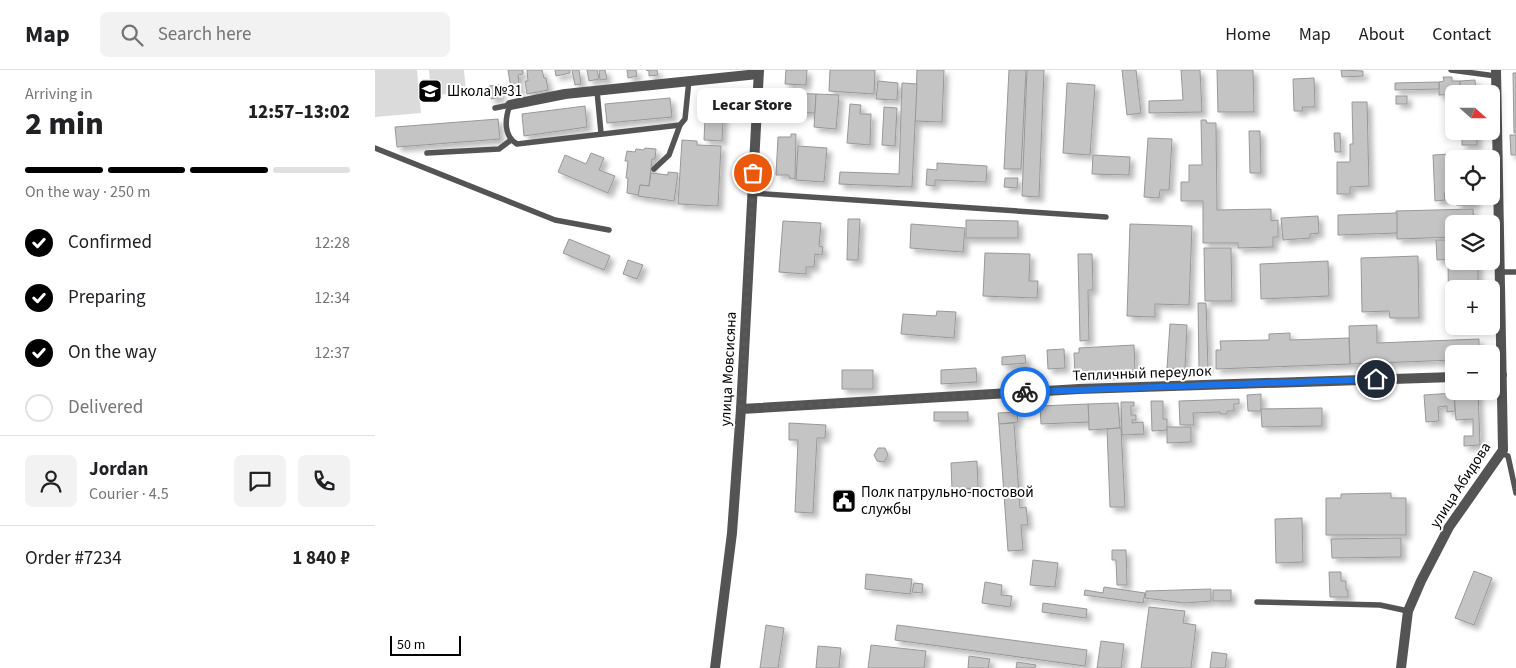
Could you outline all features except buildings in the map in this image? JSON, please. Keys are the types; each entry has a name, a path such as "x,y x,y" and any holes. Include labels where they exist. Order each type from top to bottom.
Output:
{"street":[{"path":"510,105 565,94 758,72"},
{"name":"улица Мовсисяна","path":"715,668 732,534 741,409 758,72"},
{"name":"улица Абидова","path":"1401,668 1408,610 1449,527 1501,453 1503,447 1496,73"},
{"name":"Тепличный переулок","path":"741,409 1079,390 1445,377"}],"lane":[{"path":"1451,70 1496,73"},
{"path":"654,169 669,155 679,125 685,119 689,80"},
{"path":"597,91 601,133"},
{"path":"510,105 506,116 507,130 511,140 517,144 679,125"},
{"path":"495,108 510,105"},
{"path":"427,153 499,149 511,140"},
{"path":"375,148 555,220 609,230"},
{"path":"752,193 1106,217"},
{"path":"1500,272 1516,272"},
{"path":"1501,453 1508,456 1516,493"},
{"path":"1257,602 1379,605 1408,610"}],"shaded area":[{"path":"375,70 417,70 421,113 375,117"},
{"path":"429,70 464,70 466,93 431,95"}],"way so far":[{"path":"753,173 741,409 1025,392"}],"place":[{"name":"Школа №31","path":"430,91"},
{"name":"Lecar Store","path":"753,173"},
{"name":"Полк патрульно-постовой службы","path":"844,501"}],"route":[{"path":"1025,392 1376,379"}]}
